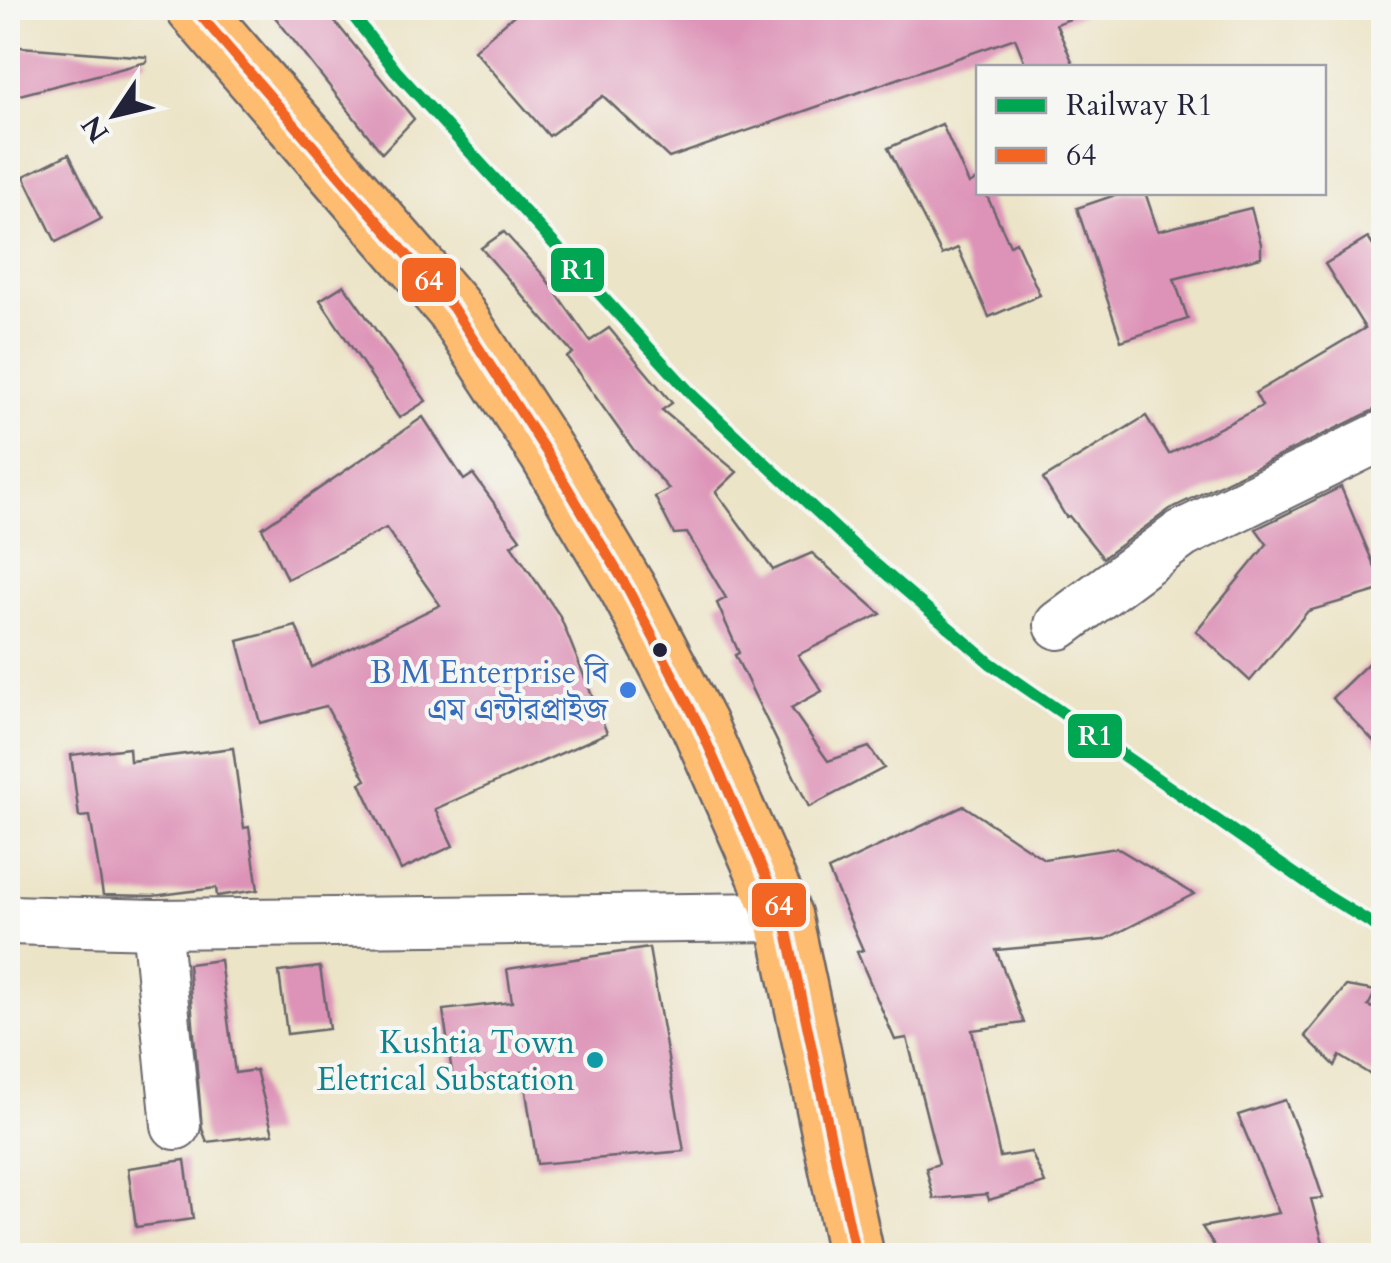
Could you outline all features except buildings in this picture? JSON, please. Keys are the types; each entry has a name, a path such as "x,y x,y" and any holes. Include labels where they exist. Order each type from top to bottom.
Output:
{"highway":[{"path":"194,8 453,308 486,355 628,589 700,725 784,917 856,1256"}],"street":[{"path":"1060,625 1182,534 1384,434"},
{"path":"8,920 156,924 784,917"},
{"path":"156,924 176,1125"}],"rail line":[{"name":"R1","path":"347,8 396,71 694,397 853,545 990,663 1325,895 1384,931"}],"transit line":[{"name":"64","path":"194,8 453,308 547,453 628,589 699,725 784,917 856,1256"}],"place":[{"name":"B M Enterprise বি এম এন্টারপ্রাইজ","path":"628,690"},
{"name":"Kushtia Town Eletrical Substation","path":"595,1060"}]}
